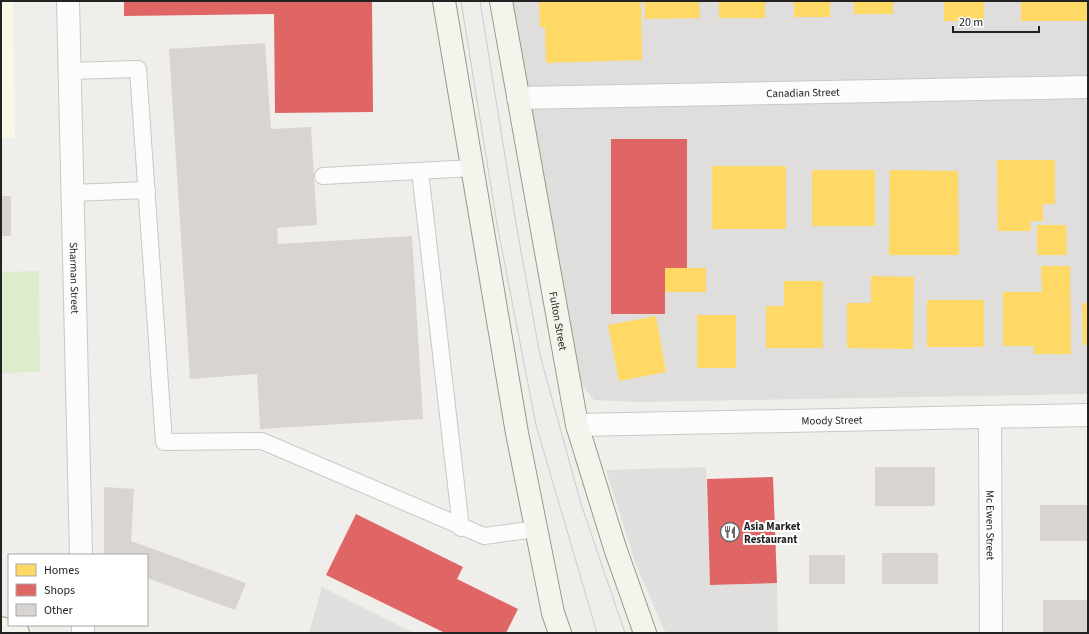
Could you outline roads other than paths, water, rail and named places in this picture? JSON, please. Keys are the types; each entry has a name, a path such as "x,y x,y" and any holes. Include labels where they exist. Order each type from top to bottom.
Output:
{"main road":[{"path":"444,1 517,433 553,613 560,633"},
{"name":"Fulton Street","path":"501,1 577,425 615,548 645,633"},
{"path":"1,628 18,633"}],"street":[{"name":"Sharman Street","path":"68,1 81,554"},
{"name":"Canadian Street","path":"518,98 1088,87"},
{"name":"Moody Street","path":"577,425 1088,415"},
{"name":"Mc Ewen Street","path":"990,417 991,633"}],"lane":[{"path":"69,71 138,68 164,442 262,441 461,528 484,536 536,529"},
{"path":"323,176 473,168"},
{"path":"420,171 461,528"},
{"path":"72,192 147,190"}],"tram line":[{"path":"461,1 497,224 536,425 597,633"},
{"path":"480,1 516,224 540,355 581,504 625,633"}],"place":[{"name":"Asia Market Restaurant","path":"730,532"}]}
